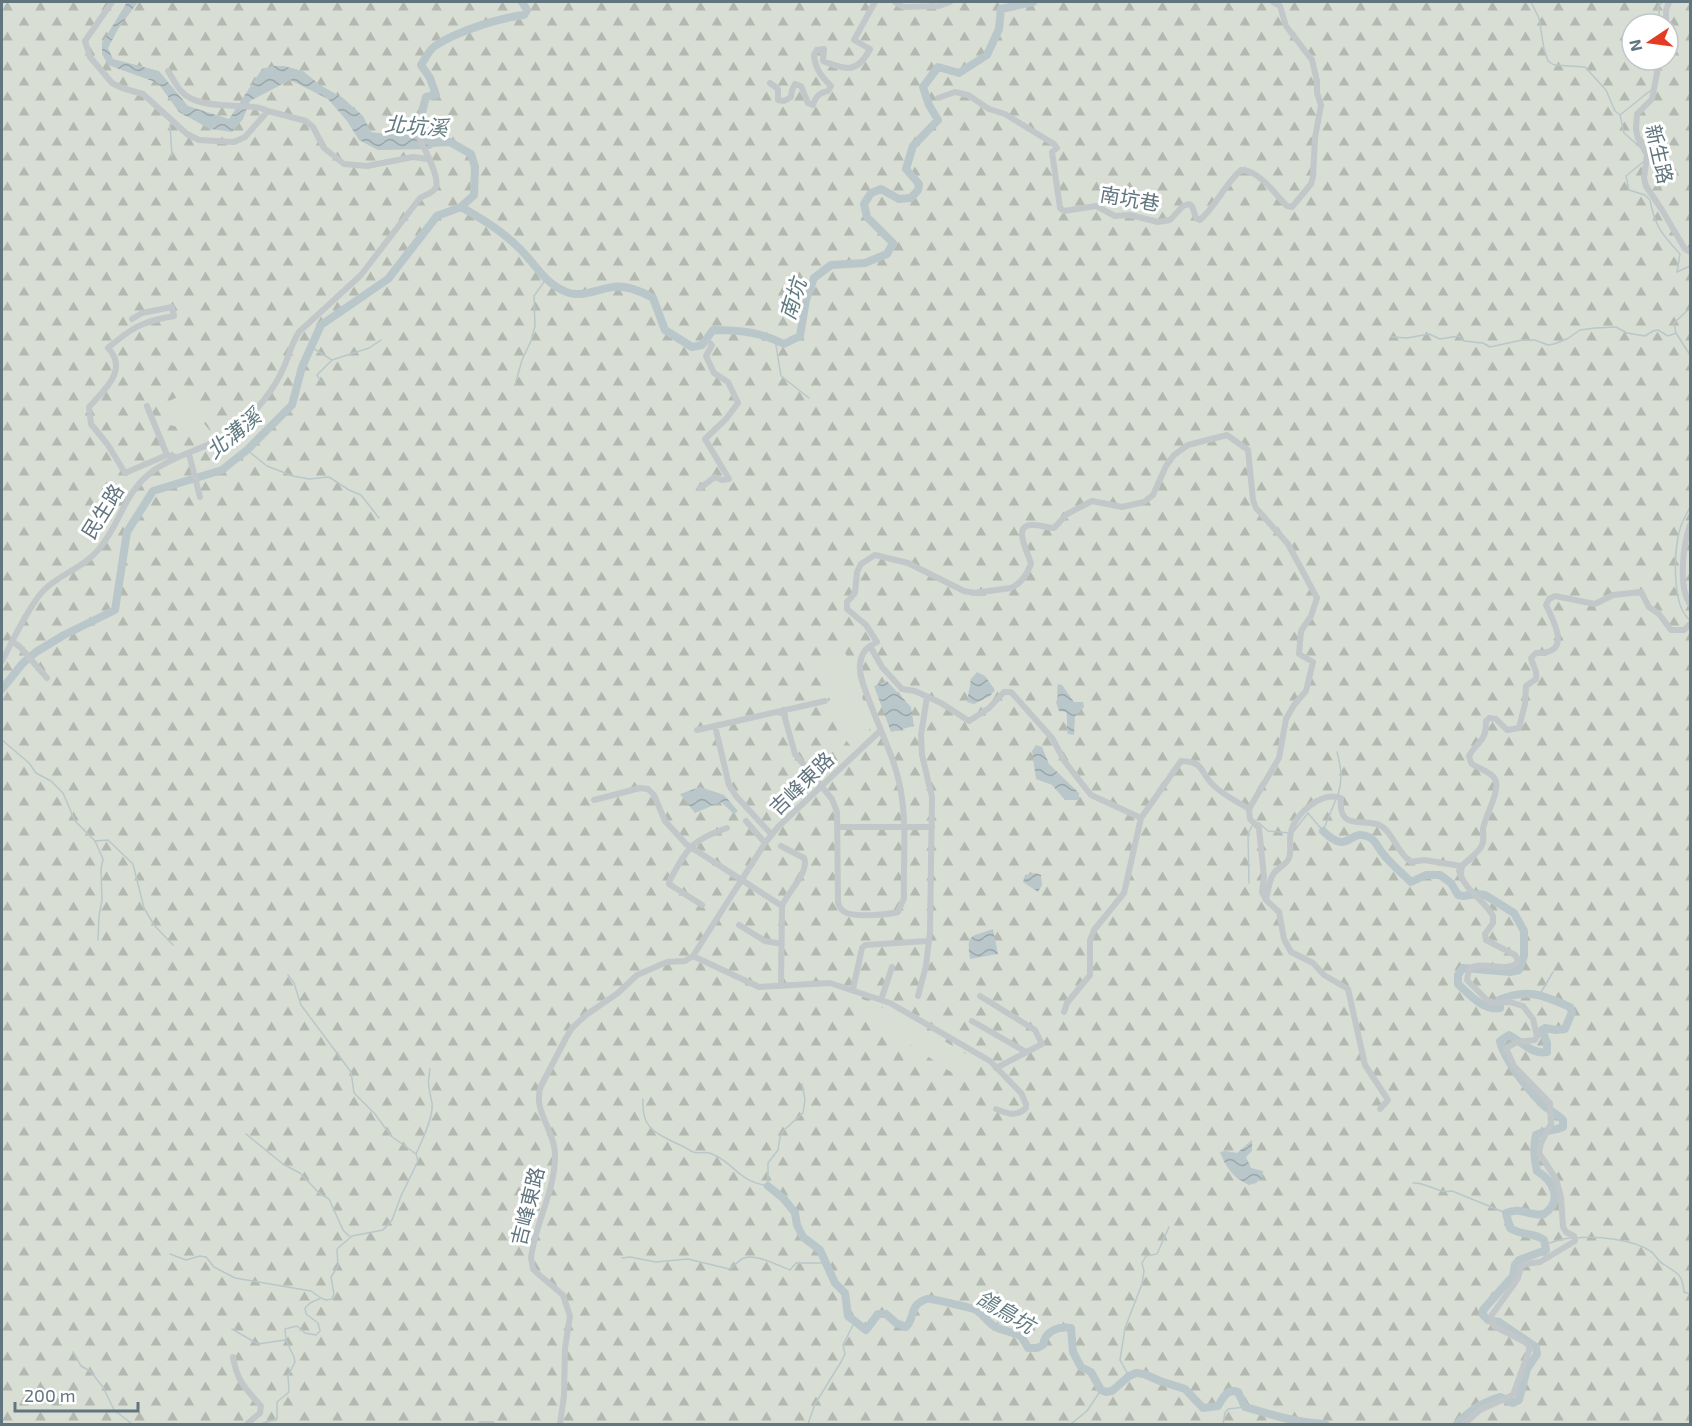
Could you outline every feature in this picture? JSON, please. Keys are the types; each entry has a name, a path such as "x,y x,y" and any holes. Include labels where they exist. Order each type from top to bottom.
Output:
{"street":[{"path":"112,2 85,41 87,52 112,83 143,94 187,134 199,140 234,142 245,137 268,111"},
{"path":"771,83 778,88 778,100 784,101 791,97 795,84 801,86 808,103 813,105 815,98 820,93 828,91 831,86 821,76 815,65 814,55 818,50 824,50 823,61 845,69 854,67 866,57 870,49 854,39 875,2"},
{"path":"895,2 903,8 939,6 950,2"},
{"name":"南坑巷","path":"939,98 955,92 968,95 984,106 1000,111 1054,144 1057,148 1051,156 1055,167 1060,208 1064,211 1096,206 1115,216 1130,215 1158,222 1170,220 1183,206 1189,204 1196,218 1200,220 1222,197 1227,183 1241,170 1250,171 1267,185 1287,207 1292,207 1311,184 1313,177 1315,138 1321,105 1312,60 1286,26 1280,6 1273,2"},
{"path":"168,71 181,91 189,98 230,106 262,107 268,111 306,121 313,127 324,148 344,164 367,166 427,156 416,132"},
{"name":"新生路","path":"1658,72 1652,99 1637,114 1635,121 1638,138 1647,155 1644,178 1680,241 1690,252"},
{"name":"民生路","path":"2,661 44,590 101,547 135,487 156,469 214,443 242,424 278,380 284,369 292,342 299,332 361,275 420,198 436,188 436,175 427,156"},
{"path":"132,319 142,313 172,307 174,316 150,320 135,327 108,348 115,355 117,364 115,372 89,407 91,424 114,453 124,473 167,455 177,458"},
{"path":"700,488 715,477 729,480 705,439 726,419 738,403 728,382 714,373 706,356 712,345 709,342"},
{"path":"147,406 167,455"},
{"path":"783,711 795,754 835,805 838,827 837,893 839,907 849,914 898,912 904,898 901,789 892,756 880,731 861,678 860,666 863,652 877,642 866,625 847,609 847,602 855,593 857,573 861,564 875,555 908,563 964,591 974,593 1011,588 1027,575 1031,564 1021,538 1026,527 1032,524 1054,528 1067,514 1092,501 1122,507 1143,502 1153,495 1166,465 1174,455 1188,445 1227,435 1248,450 1253,500 1256,508 1288,544 1317,598 1311,616 1301,631 1299,654 1313,662 1306,692 1286,718 1279,758 1249,809 1250,819 1256,825 1264,877 1262,892 1266,900 1279,912 1284,939 1291,952 1313,963 1324,975 1348,988 1365,1065 1388,1100 1380,1109"},
{"path":"189,454 199,495"},
{"path":"1690,525 1685,548 1684,583 1685,595 1690,604"},
{"path":"1464,1425 1480,1410 1507,1399 1516,1389 1522,1367 1528,1358 1529,1346 1497,1329 1491,1319 1525,1264 1540,1262 1575,1241 1574,1236 1566,1232 1563,1227 1561,1197 1556,1179 1539,1157 1541,1143 1551,1124 1550,1103 1514,1066 1506,1052 1506,1048 1518,1042 1535,1040 1537,1036 1533,1019 1523,1006 1510,1002 1488,1001 1467,980 1469,969 1474,965 1509,968 1518,960 1515,955 1486,940 1485,934 1493,923 1493,916 1462,882 1459,871 1461,866 1481,847 1484,828 1497,788 1496,780 1492,775 1471,764 1469,756 1486,734 1486,722 1489,718 1496,719 1507,730 1519,728 1525,704 1525,687 1536,680 1537,676 1531,658 1536,653 1547,654 1558,643 1558,633 1546,605 1549,599 1555,596 1595,604 1613,595 1638,591 1643,594 1649,606 1659,614 1671,630 1684,630 1690,624"},
{"path":"12,641 46,676"},
{"path":"870,646 882,667 898,686 941,703 969,721 989,708 1004,692 1011,692 1052,738 1065,762 1091,795 1141,818"},
{"path":"918,996 926,966 930,931 932,797 922,755 921,735 927,697"},
{"path":"697,730 825,701"},
{"path":"716,726 729,785 736,796 772,835"},
{"name":"吉峰東路","path":"561,1425 565,1348 570,1316 563,1295 533,1269 531,1258 550,1190 555,1155 552,1136 540,1108 538,1094 572,1028 586,1015 618,993 637,975 667,962 685,961 693,956 765,843 792,812 880,731"},
{"path":"1064,1012 1067,1003 1090,975 1090,940 1094,930 1124,893 1141,818 1181,761 1192,761 1200,766 1213,785 1249,809"},
{"path":"594,800 640,788 648,789 654,795 665,821 690,847 782,906"},
{"path":"1266,900 1274,873 1287,862 1290,854 1291,830 1315,801 1334,796 1341,798 1340,807 1348,820 1384,827 1402,856 1411,862 1424,860 1461,866"},
{"path":"746,821 765,843"},
{"path":"838,827 932,827"},
{"path":"702,905 669,884 690,847 699,839 727,828"},
{"path":"781,846 804,858 806,863 806,870 786,895 782,906 781,986"},
{"path":"739,925 765,940 782,944"},
{"path":"853,989 862,948 865,945 928,941"},
{"path":"693,956 759,987 830,983 881,1000 990,1061 1021,1093 1026,1104 1026,1108 1021,1113 1010,1115 996,1109"},
{"path":"881,1000 892,967"},
{"path":"980,996 1035,1030 1042,1044 996,1068"},
{"path":"972,1021 1026,1053"},
{"path":"233,1357 236,1373 242,1386 261,1406 260,1413 247,1425"},
{"path":"481,1425 492,1425"}],"green space":[{"path":"2,2 1690,2 1690,1424 2,1424"},
{"path":"182,395 213,435 170,425 161,405"},
{"path":"845,652 872,723 866,738 853,749 837,729 825,680 826,669 831,658"},
{"path":"849,993 911,1021 981,1063 966,1082 855,1008 846,1001"}],"water":[{"name":"北坑溪","path":"127,2 138,2 118,29 108,48 113,59 159,71 188,106 229,119 262,69 284,66 303,71 320,85 343,98 363,116 371,132 405,134 438,129 441,142 430,149 378,150 359,140 347,121 328,99 290,80 250,101 243,119 232,132 210,129 179,112 158,83 108,65 102,54 102,43"},
{"path":"977,672 985,676 995,690 990,696 974,704 967,702 971,679"},
{"path":"887,681 911,707 914,726 891,732 874,686"},
{"path":"1058,684 1062,685 1074,702 1083,702 1084,707 1075,716 1074,735 1068,734 1066,712 1059,711 1056,702"},
{"path":"1036,745 1042,747 1049,764 1079,793 1079,800 1065,800 1052,785 1036,779 1032,751"},
{"path":"700,787 724,795 738,811 734,814 721,802 695,813 680,794"},
{"path":"1036,873 1041,875 1042,885 1038,892 1023,882 1025,875"},
{"path":"993,929 998,954 970,959 969,944 972,937"},
{"path":"1252,1140 1252,1151 1246,1157 1251,1168 1263,1171 1262,1178 1249,1185 1231,1172 1220,1152 1237,1153"}],"waterway":[{"path":"429,140 423,129 422,114 426,97 436,95 430,78 421,65 427,55 435,46 465,31 490,22 524,15 527,10 522,2"},
{"name":"南坑","path":"461,207 508,237 557,288 570,293 582,294 623,287 653,298 665,330 692,347 702,345 713,330 750,332 784,344 800,336 806,300 814,278 831,265 865,263 887,254 893,243 867,217 864,204 871,193 881,189 899,199 911,198 918,190 919,184 906,169 913,146 938,120 929,105 923,87 938,67 959,73 987,55 999,29 1001,9 1033,2"},
{"path":"1531,2 1539,18 1548,61 1554,65 1585,67 1606,90 1615,111 1620,115"},
{"path":"1659,12 1658,7 1662,2"},
{"path":"1640,147 1624,133 1620,115 1651,90"},
{"path":"170,124 172,156"},
{"name":"北溝溪","path":"2,689 23,663 36,652 64,635 115,610 127,532 153,491 222,470 247,450 292,405 302,367 321,325 388,279 437,216 461,207 474,195 475,167 471,154 450,142 431,143"},
{"path":"1643,162 1626,176 1629,190 1645,195 1650,200 1660,230 1680,254 1677,272 1690,266"},
{"path":"515,385 535,326 534,296 546,279"},
{"path":"1690,308 1674,323 1676,333 1690,355"},
{"path":"1392,337 1407,338 1429,334 1440,339 1459,336 1464,341 1483,343 1490,347 1522,340 1554,344 1580,330 1595,328 1616,327 1627,333 1645,336 1658,330 1668,336 1676,333"},
{"path":"775,339 781,376 809,398"},
{"path":"311,347 332,360 369,348 381,340"},
{"path":"321,382 317,375 332,360"},
{"path":"247,450 267,466 293,476 309,479 329,477 361,495 379,518"},
{"path":"1690,507 1680,529 1676,550 1677,590 1684,613 1690,620"},
{"path":"2,740 29,763 36,773 51,781 63,793 75,821 95,841 108,840 133,864 144,908 154,925 173,945"},
{"path":"1337,752 1341,773 1338,795"},
{"path":"1323,831 1336,799"},
{"path":"1294,831 1308,813 1323,831"},
{"path":"1256,823 1268,831 1290,833"},
{"path":"1249,883 1248,834 1252,826"},
{"path":"1323,831 1338,842 1362,835 1369,837 1411,882 1426,875 1440,875 1451,883 1458,895 1485,895 1514,913 1524,931 1524,956 1519,970 1510,972 1463,968 1458,975 1458,984 1477,1001 1488,1007 1500,1008 1499,1000 1519,994 1535,994 1570,1007 1572,1012 1565,1029 1545,1028 1542,1030 1547,1043 1547,1052 1532,1050 1509,1035 1500,1041 1506,1057 1518,1075 1543,1105 1563,1120 1563,1127 1539,1133 1535,1140 1534,1153 1537,1171 1548,1180 1554,1191 1555,1197 1550,1209 1539,1215 1517,1211 1506,1213 1510,1228 1544,1240 1546,1250 1519,1260 1515,1265 1513,1276 1483,1310 1483,1315 1488,1320 1499,1322 1536,1347 1537,1354 1527,1369 1519,1400 1513,1403 1500,1397 1494,1399 1471,1411 1457,1424"},
{"path":"95,841 103,859 98,940"},
{"path":"1463,874 1464,867 1473,860"},
{"path":"1540,994 1553,972"},
{"path":"260,1424 277,1419 277,1402 289,1392 288,1376 295,1362 286,1340 285,1329 297,1326 305,1333 316,1335 320,1331 318,1323 306,1314 305,1308 321,1298 332,1299 334,1294 331,1277 338,1266 337,1249 352,1236 383,1230 392,1220 418,1161 416,1154 391,1136 375,1114 354,1093 351,1072 301,1005 294,983 288,975"},
{"path":"416,1154 431,1115 430,1069"},
{"path":"643,1099 645,1118 658,1134 693,1152 712,1154 749,1180 768,1186 768,1163 778,1150 780,1137 784,1130 803,1113 805,1099 802,1084"},
{"path":"246,1134 283,1164 300,1173 319,1193 329,1199 343,1230 349,1236"},
{"path":"1413,1183 1442,1191 1452,1191 1506,1213"},
{"name":"鴿鳥坑","path":"768,1186 784,1199 795,1213 797,1225 803,1237 820,1250 835,1283 845,1293 848,1316 866,1330 878,1314 886,1314 896,1323 906,1327 917,1304 927,1299 976,1310 997,1328 1020,1336 1028,1348 1043,1345 1046,1336 1053,1330 1071,1328 1073,1352 1081,1367 1091,1372 1101,1390 1106,1392 1112,1391 1129,1376 1136,1373 1144,1374 1185,1389 1203,1408 1218,1406 1226,1394 1234,1391 1238,1392 1245,1407 1275,1416 1325,1424"},
{"path":"1129,1376 1120,1360 1125,1328 1142,1284 1144,1271 1142,1263 1146,1256 1157,1254 1169,1227"},
{"path":"1546,1244 1571,1238"},
{"path":"1576,1238 1614,1239 1643,1247 1678,1275 1684,1292 1690,1294"},
{"path":"170,1254 186,1260 200,1256 206,1257 214,1267 235,1278 311,1291 321,1298"},
{"path":"622,1258 630,1257 656,1262 688,1259 729,1269 742,1259 754,1257 790,1270 796,1263 822,1263 829,1268"},
{"path":"808,1424 815,1404 845,1354 843,1345 854,1323"},
{"path":"232,1329 258,1344 285,1340"},
{"path":"73,1352 81,1366 90,1371 103,1387 114,1410 132,1424"},
{"path":"1071,1424 1087,1411 1101,1390"},
{"path":"1223,1424 1228,1409 1245,1407"}]}
